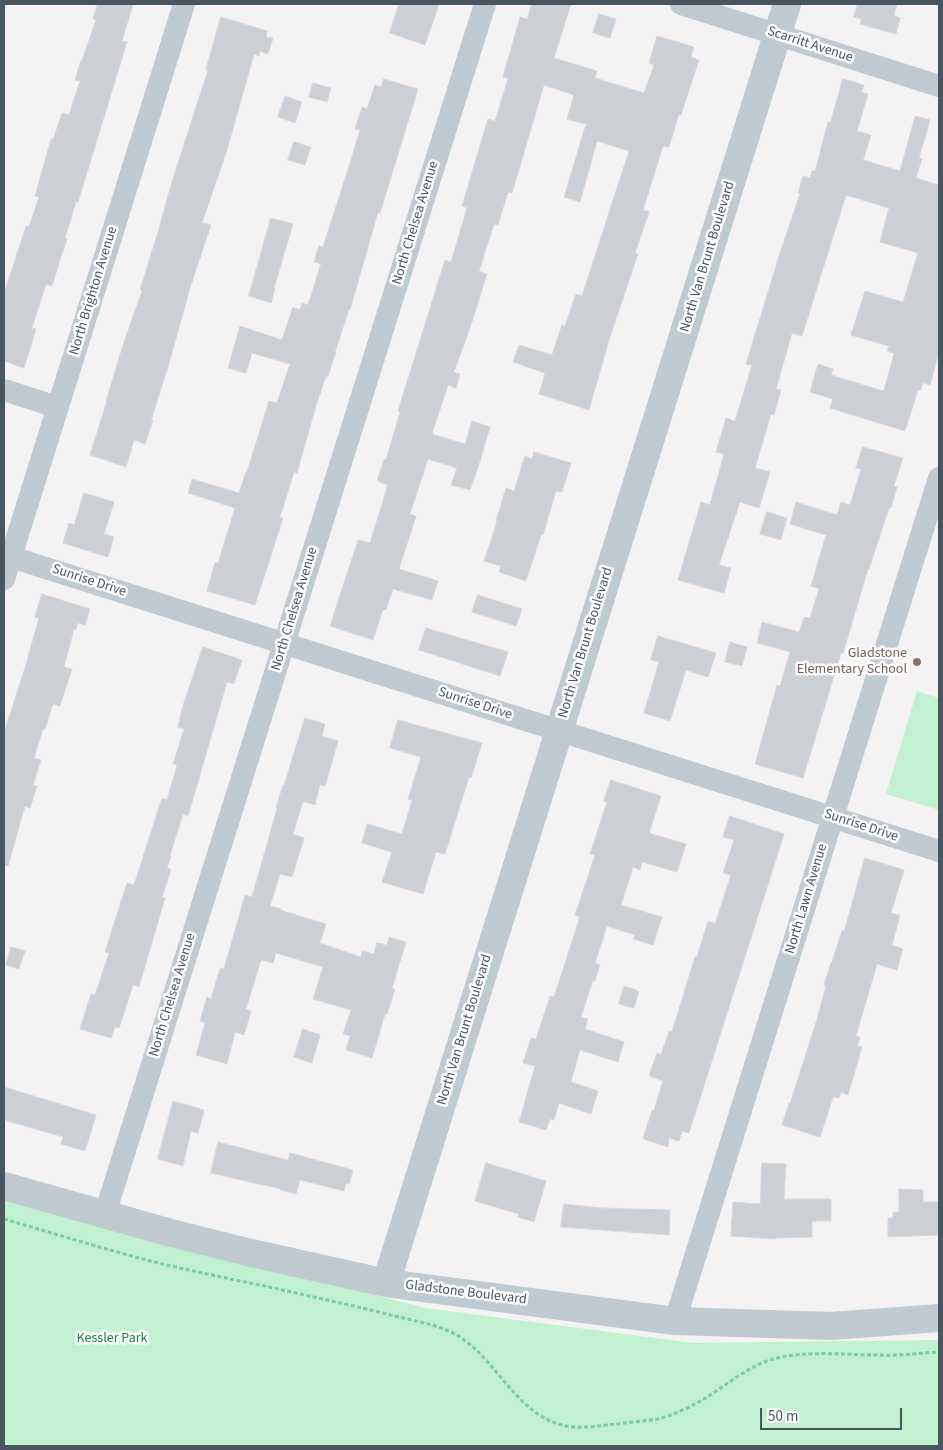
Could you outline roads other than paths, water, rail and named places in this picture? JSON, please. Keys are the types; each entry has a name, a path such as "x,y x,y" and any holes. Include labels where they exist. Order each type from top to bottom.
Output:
{"street":[{"name":"North Brighton Avenue","path":"4,579 184,4"},
{"name":"North Chelsea Avenue","path":"104,1214 485,4"},
{"name":"Scarritt Avenue","path":"681,4 939,86"},
{"name":"North Van Brunt Boulevard","path":"386,1283 787,4"},
{"path":"4,390 57,407"},
{"name":"North Lawn Avenue","path":"675,1321 939,478"},
{"name":"Sunrise Drive","path":"10,557 939,851"},
{"name":"Gladstone Boulevard","path":"4,1186 256,1254 386,1283 675,1321 831,1326 939,1318"}],"place":[{"name":"Gladstone Elementary School","path":"917,662"}],"park label":[{"name":"Kessler Park","path":"112,1339"}]}
